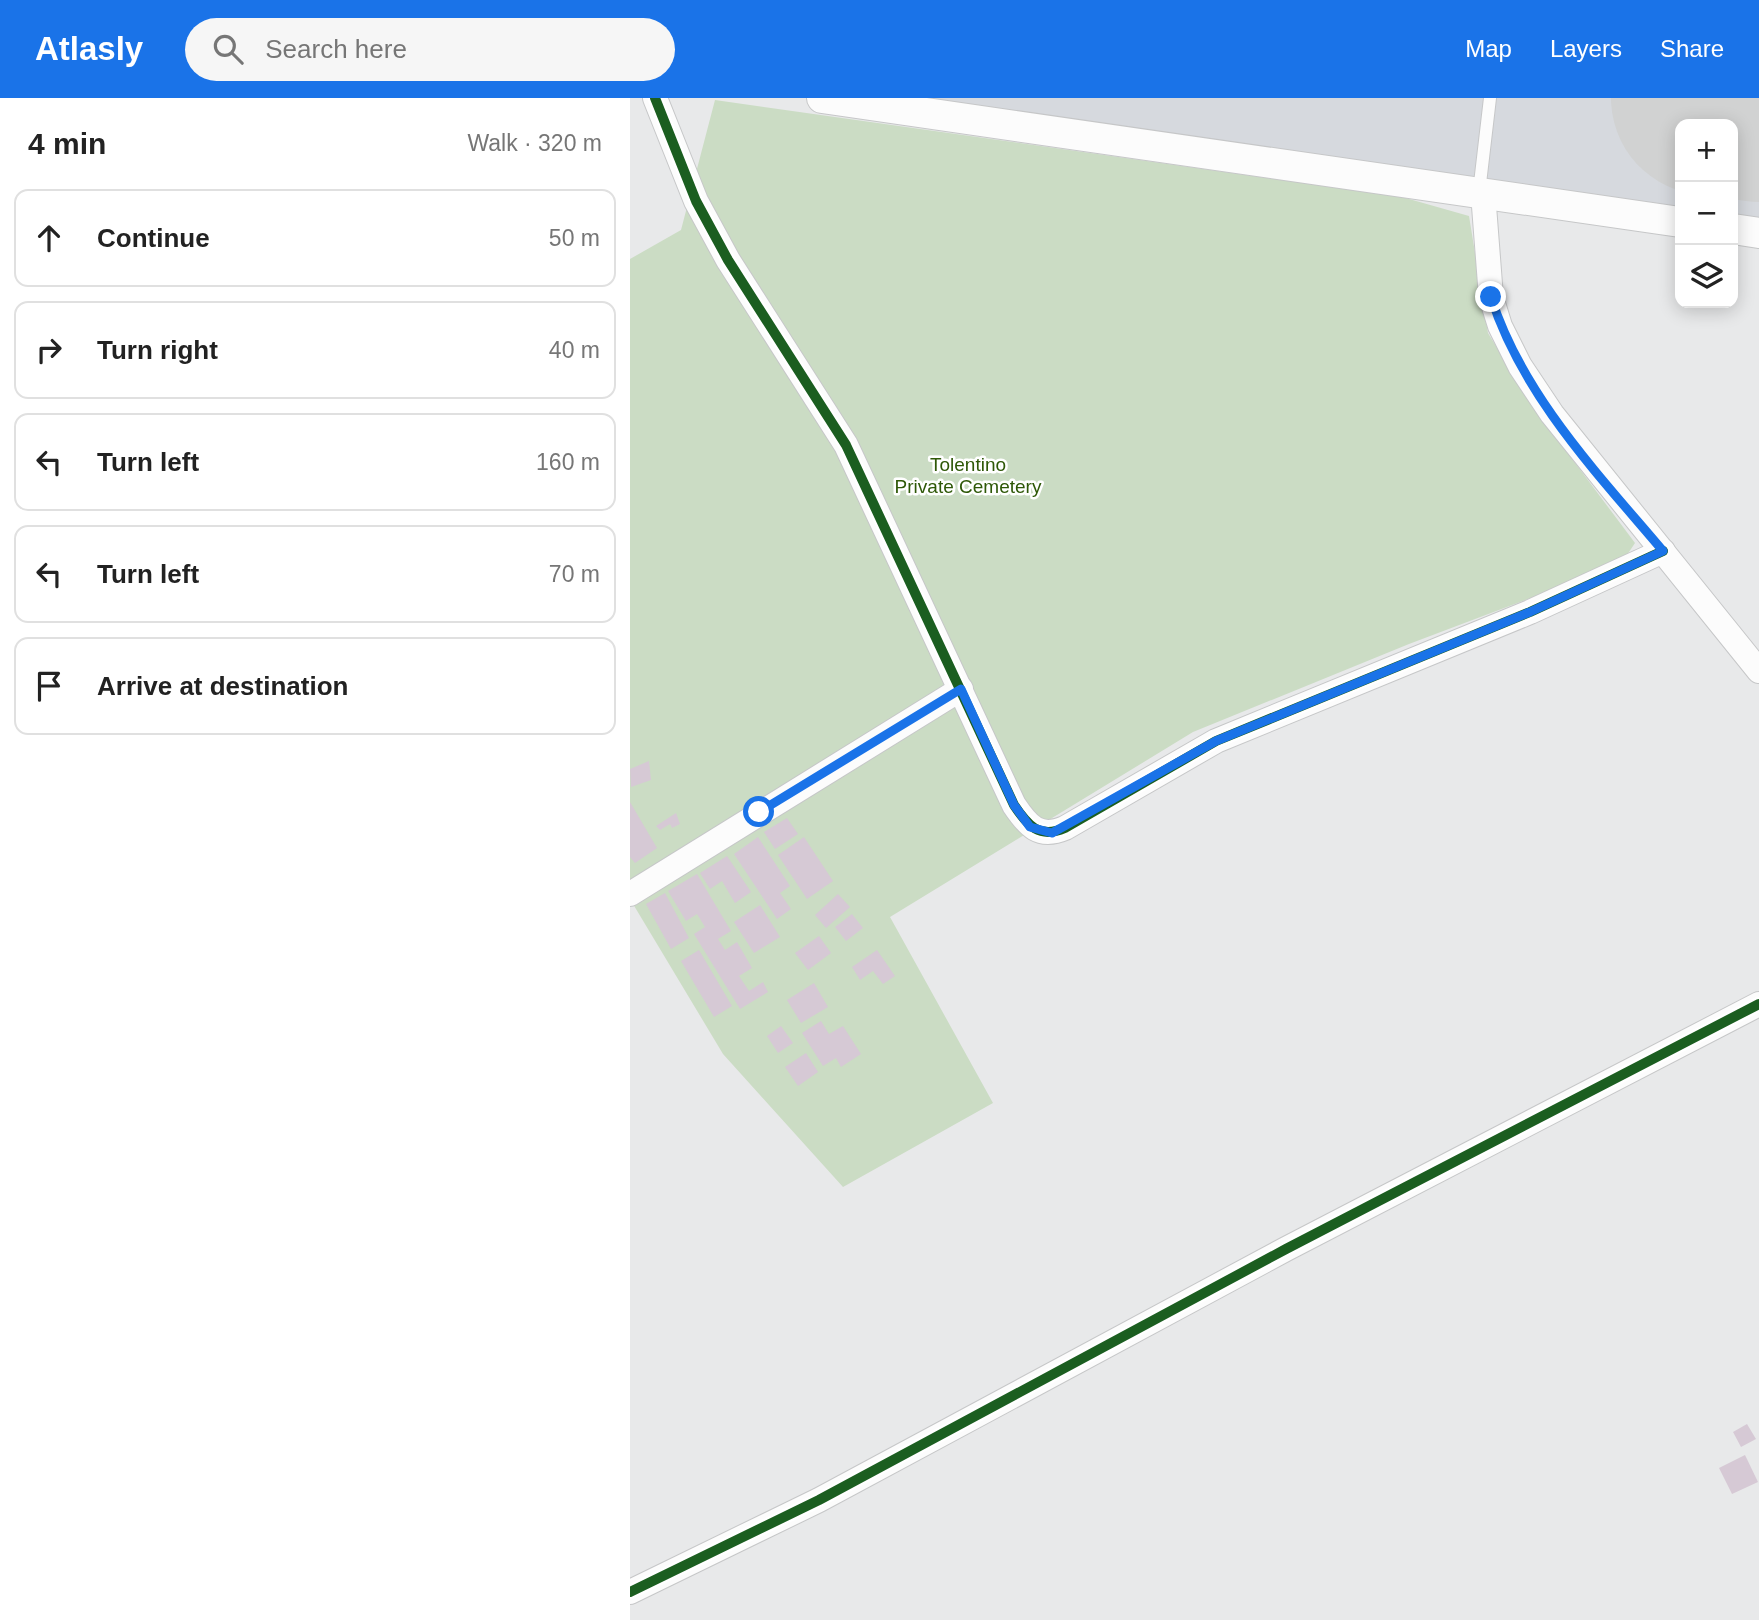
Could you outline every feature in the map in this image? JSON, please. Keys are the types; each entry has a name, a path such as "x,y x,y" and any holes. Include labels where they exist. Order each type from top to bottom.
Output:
{"street":[{"path":"655,98 696,201 728,260 846,445 1014,805 1030,827 1052,833 1216,741 1530,612 1663,551"},
{"path":"822,98 1675,221"},
{"path":"1481,192 1491,297 1500,326 1515,356 1552,414 1759,671"},
{"path":"1738,230 1759,233"},
{"path":"630,894 961,689"},
{"path":"630,1592 819,1500 1286,1249 1759,1004"}],"lane":[{"path":"1481,192 1490,98"}],"shaded area":[{"path":"887,98 1759,98 1759,218 1738,216 1738,119 1675,119 1675,206"}],"green space":[{"name":"Tolentino Private Cemetery","path":"715,100 1402,197 1469,216 1488,333 1531,404 1635,543 1621,564 1409,644 1193,732 890,917 993,1103 843,1187 723,1054 630,899 630,259 681,230"}],"building":[{"path":"649,761 651,780 631,787 630,769"},
{"path":"630,802 657,848 635,863 630,857"},
{"path":"676,813 680,824 672,828 670,824 660,830 656,826"},
{"path":"787,818 798,834 775,849 764,832"},
{"path":"758,837 790,886 780,893 791,909 777,919 734,854"},
{"path":"804,837 833,881 807,899 778,855"},
{"path":"727,856 751,892 735,903 722,881 710,889 700,873"},
{"path":"697,874 731,931 718,939 725,950 737,942 752,968 739,976 749,991 763,982 768,992 740,1009 694,934 705,927 697,914 686,921 668,891"},
{"path":"665,893 689,938 671,949 646,904"},
{"path":"838,894 850,907 826,928 815,915"},
{"path":"760,905 780,937 754,953 734,922"},
{"path":"852,914 863,928 846,941 835,927"},
{"path":"819,936 831,953 808,970 795,953"},
{"path":"699,950 732,1006 714,1017 681,961"},
{"path":"877,950 895,976 883,984 873,971 860,980 852,967"},
{"path":"814,983 828,1007 801,1023 787,1000"},
{"path":"821,1021 829,1034 843,1026 861,1054 841,1067 836,1058 823,1066 802,1033"},
{"path":"781,1026 793,1043 778,1053 767,1036"},
{"path":"806,1053 818,1072 798,1086 785,1067"},
{"path":"1747,1424 1756,1439 1741,1447 1733,1432"},
{"path":"1745,1455 1758,1482 1732,1494 1719,1468"}],"runway":[{"path":"1708,98 1759,105"}],"cycle path":[{"path":"655,98 696,201 728,260 846,445 1014,805 1029,824 1041,831 1065,828 1216,741 1530,612 1663,551"},
{"path":"630,1592 819,1500 1286,1249 1759,1004"}],"route":[{"path":"759,812 961,689 1014,805 1024,821 1038,831 1052,833 1216,741 1530,612 1663,551 1552,414 1520,366 1500,326 1491,297"}]}
